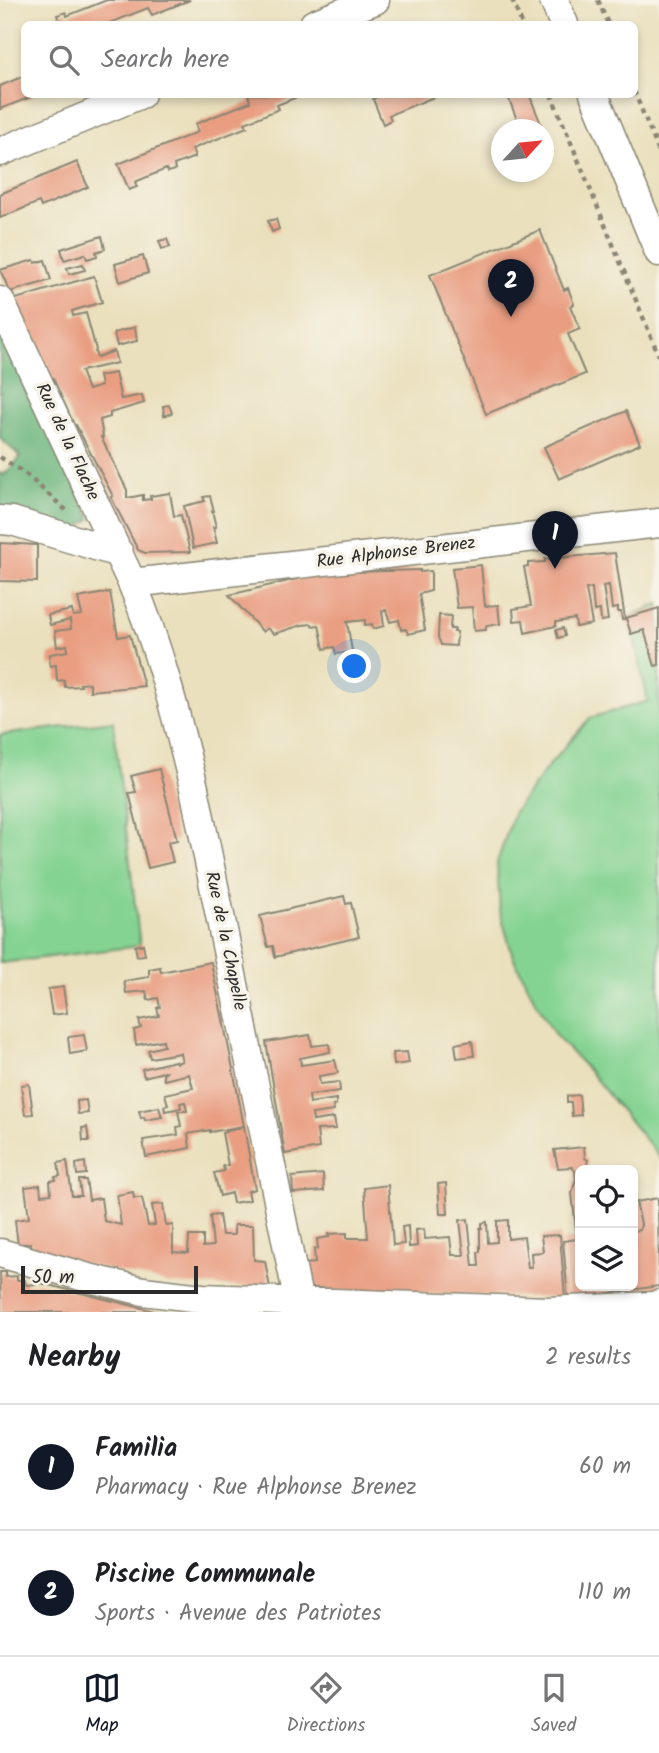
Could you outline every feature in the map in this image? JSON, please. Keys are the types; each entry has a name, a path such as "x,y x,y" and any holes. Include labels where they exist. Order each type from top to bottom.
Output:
{"street":[{"path":"322,21 374,0"},
{"path":"554,0 563,21"},
{"path":"0,152 131,98"},
{"path":"596,98 659,252"},
{"name":"Rue de la Flache","path":"0,301 132,583"},
{"path":"0,520 12,521 119,553"},
{"name":"Rue Alphonse Brenez","path":"132,583 659,523"},
{"name":"Rue de la Chapelle","path":"132,583 145,613 194,788 299,1303"},
{"path":"0,1253 144,1291 202,1298 548,1311 656,1307"}],"path":[{"path":"512,0 521,21"},
{"path":"598,0 607,21"},
{"path":"553,98 659,356"},
{"path":"638,98 659,152"},
{"path":"0,457 27,475 71,514"}],"green space":[{"path":"0,336 5,336 91,519 73,531 0,515 0,473 4,475 21,457 0,438"},
{"path":"659,604 659,1157 589,1071 555,1035 532,994 513,957 500,911 497,863 514,812 550,764 590,718 648,701 631,616"},
{"path":"113,721 140,946 0,963 0,735"}],"building":[{"path":"107,0 190,0 152,15 148,8 115,21 60,21 57,15 66,12 67,16"},
{"path":"21,77 21,98 28,98 0,109 0,86"},
{"path":"249,98 294,98 277,105 279,109 245,123 247,127 192,149 195,157 174,165 175,170 168,172 166,169 135,182 137,187 129,190 118,164 198,132 195,124 250,102"},
{"path":"432,98 389,115 391,120 383,124 373,99"},
{"path":"509,98 531,98 539,119 517,119"},
{"path":"77,162 88,187 41,207 39,202 0,218 0,194"},
{"path":"276,219 279,229 272,232 268,221"},
{"path":"540,230 564,290 568,288 574,304 570,306 580,329 568,334 585,374 486,414 430,275"},
{"path":"102,236 105,249 96,252 97,256 87,259 85,254 64,260 61,249"},
{"path":"167,239 170,247 162,249 159,241"},
{"path":"143,256 148,273 120,282 115,264"},
{"path":"34,260 35,263 45,260 51,280 10,292 0,270"},
{"path":"83,264 85,270 69,274 67,268"},
{"path":"94,276 102,302 72,311 73,316 86,313 97,357 114,351 117,363 81,371 88,390 101,386 99,376 115,373 121,399 142,395 144,403 110,413 110,417 100,420 101,437 127,490 127,498 143,495 143,500 151,499 150,496 170,493 174,516 181,515 190,552 145,553 138,550 12,300"},
{"path":"135,327 137,341 117,346 114,333"},
{"path":"169,405 172,413 164,416 163,406"},
{"path":"626,411 640,444 559,479 544,447"},
{"path":"210,496 217,543 193,548 184,506 205,501 203,497"},
{"path":"0,543 37,545 37,582 0,581"},
{"path":"615,553 625,619 622,620 618,608 612,609 609,585 603,586 608,620 601,621 600,610 594,611 592,588 586,589 592,624 576,627 575,619 556,622 556,626 525,633 523,620 514,621 513,609 531,606 524,567 528,566 528,563"},
{"path":"481,565 485,606 498,605 500,624 486,626 486,630 474,631 472,607 457,608 452,568"},
{"path":"431,571 431,591 419,594 425,630 408,634 406,629 401,630 399,620 390,622 386,610 382,611 384,626 373,629 372,624 365,625 365,620 347,622 352,651 336,654 334,647 324,649 319,625 302,625 274,634 267,628 263,632 229,595 322,573"},
{"path":"110,592 118,637 130,635 144,686 90,691 90,683 65,687 64,680 57,681 56,665 50,666 49,661 50,654 68,651 67,645 57,647 55,631 71,629 70,620 50,625 48,615 72,610 73,616 82,615 78,598"},
{"path":"659,608 659,665 655,666 644,630 631,634 626,618"},
{"path":"439,615 451,616 450,629 457,632 456,646 441,645 438,637"},
{"path":"563,628 565,636 558,638 556,630"},
{"path":"159,769 177,840 168,842 173,862 148,868 129,793 136,792 131,776"},
{"path":"344,896 346,904 351,903 359,937 275,957 273,946 268,947 260,916"},
{"path":"143,944 145,955 137,956 135,946"},
{"path":"211,962 244,1126 188,1134 190,1148 146,1157 143,1140 178,1135 177,1127 181,1126 178,1111 187,1111 185,1102 180,1103 181,1108 165,1111 164,1106 168,1105 165,1094 193,1088 189,1074 164,1080 163,1074 167,1071 144,1077 142,1069 182,1061 180,1053 150,1058 148,1050 164,1046 163,1040 136,1045 134,1030 141,1028 139,1020 159,1016 157,1008 160,1007 158,998 148,1000 146,991 126,993 124,981 149,977 149,969 160,967 161,972"},
{"path":"63,987 67,1013 52,1015 48,989"},
{"path":"84,1035 87,1051 70,1054 68,1037"},
{"path":"310,1035 312,1046 329,1044 330,1052 300,1058 301,1065 335,1060 338,1073 319,1076 320,1084 339,1082 340,1091 309,1095 310,1103 336,1099 334,1111 312,1114 313,1121 334,1118 336,1129 317,1130 319,1148 285,1154 266,1042"},
{"path":"472,1041 474,1056 457,1058 455,1044"},
{"path":"407,1052 409,1063 394,1065 393,1053"},
{"path":"29,1084 33,1114 25,1115 21,1085"},
{"path":"579,1095 581,1115 572,1116 571,1102 567,1103 567,1096"},
{"path":"86,1100 88,1113 78,1114 77,1101"},
{"path":"159,1107 162,1117 145,1120 144,1117 141,1118 139,1111"},
{"path":"244,1126 255,1189 248,1191 250,1200 233,1203 231,1193 220,1196 214,1173 224,1171 223,1166 228,1165 222,1133"},
{"path":"87,1127 89,1141 83,1141 82,1128"},
{"path":"584,1147 587,1165 575,1165 575,1171 572,1167 558,1168 554,1150"},
{"path":"67,1161 72,1196 81,1196 79,1180 86,1180 89,1200 101,1198 104,1221 121,1225 117,1195 133,1192 134,1198 142,1198 148,1226 155,1225 152,1205 163,1204 166,1226 173,1225 173,1252 188,1253 189,1236 203,1236 203,1247 213,1246 210,1216 219,1215 222,1235 234,1235 234,1225 253,1225 254,1260 265,1261 270,1288 170,1284 32,1251 31,1243 18,1245 15,1220 29,1218 25,1187 40,1185 41,1195 51,1194 50,1181 60,1176 58,1163"},
{"path":"85,1162 86,1174 77,1175 76,1164"},
{"path":"323,1174 324,1191 293,1193 292,1177"},
{"path":"575,1182 575,1221 572,1193"},
{"path":"446,1183 448,1214 440,1214 438,1184"},
{"path":"388,1185 393,1245 404,1244 402,1227 408,1226 409,1247 417,1246 416,1230 424,1229 425,1239 450,1237 452,1255 464,1255 460,1220 468,1219 473,1266 479,1266 482,1223 487,1222 488,1243 497,1242 497,1221 508,1220 508,1239 524,1237 528,1267 532,1267 531,1253 543,1252 541,1236 560,1235 565,1298 308,1290 304,1264 315,1263 314,1249 318,1249 317,1239 329,1237 328,1234 347,1233 347,1238 368,1238 364,1188"},
{"path":"658,1198 659,1286 638,1289 638,1230 641,1224 638,1202"},
{"path":"575,1239 575,1291 624,1291 568,1299 563,1241"},
{"path":"0,1272 6,1272 6,1277 17,1276 17,1280 25,1280 26,1285 36,1282 158,1312 1,1312"}],"place":[{"name":"Piscine Communale","path":"511,317"},
{"name":"Familia","path":"555,569"}]}
